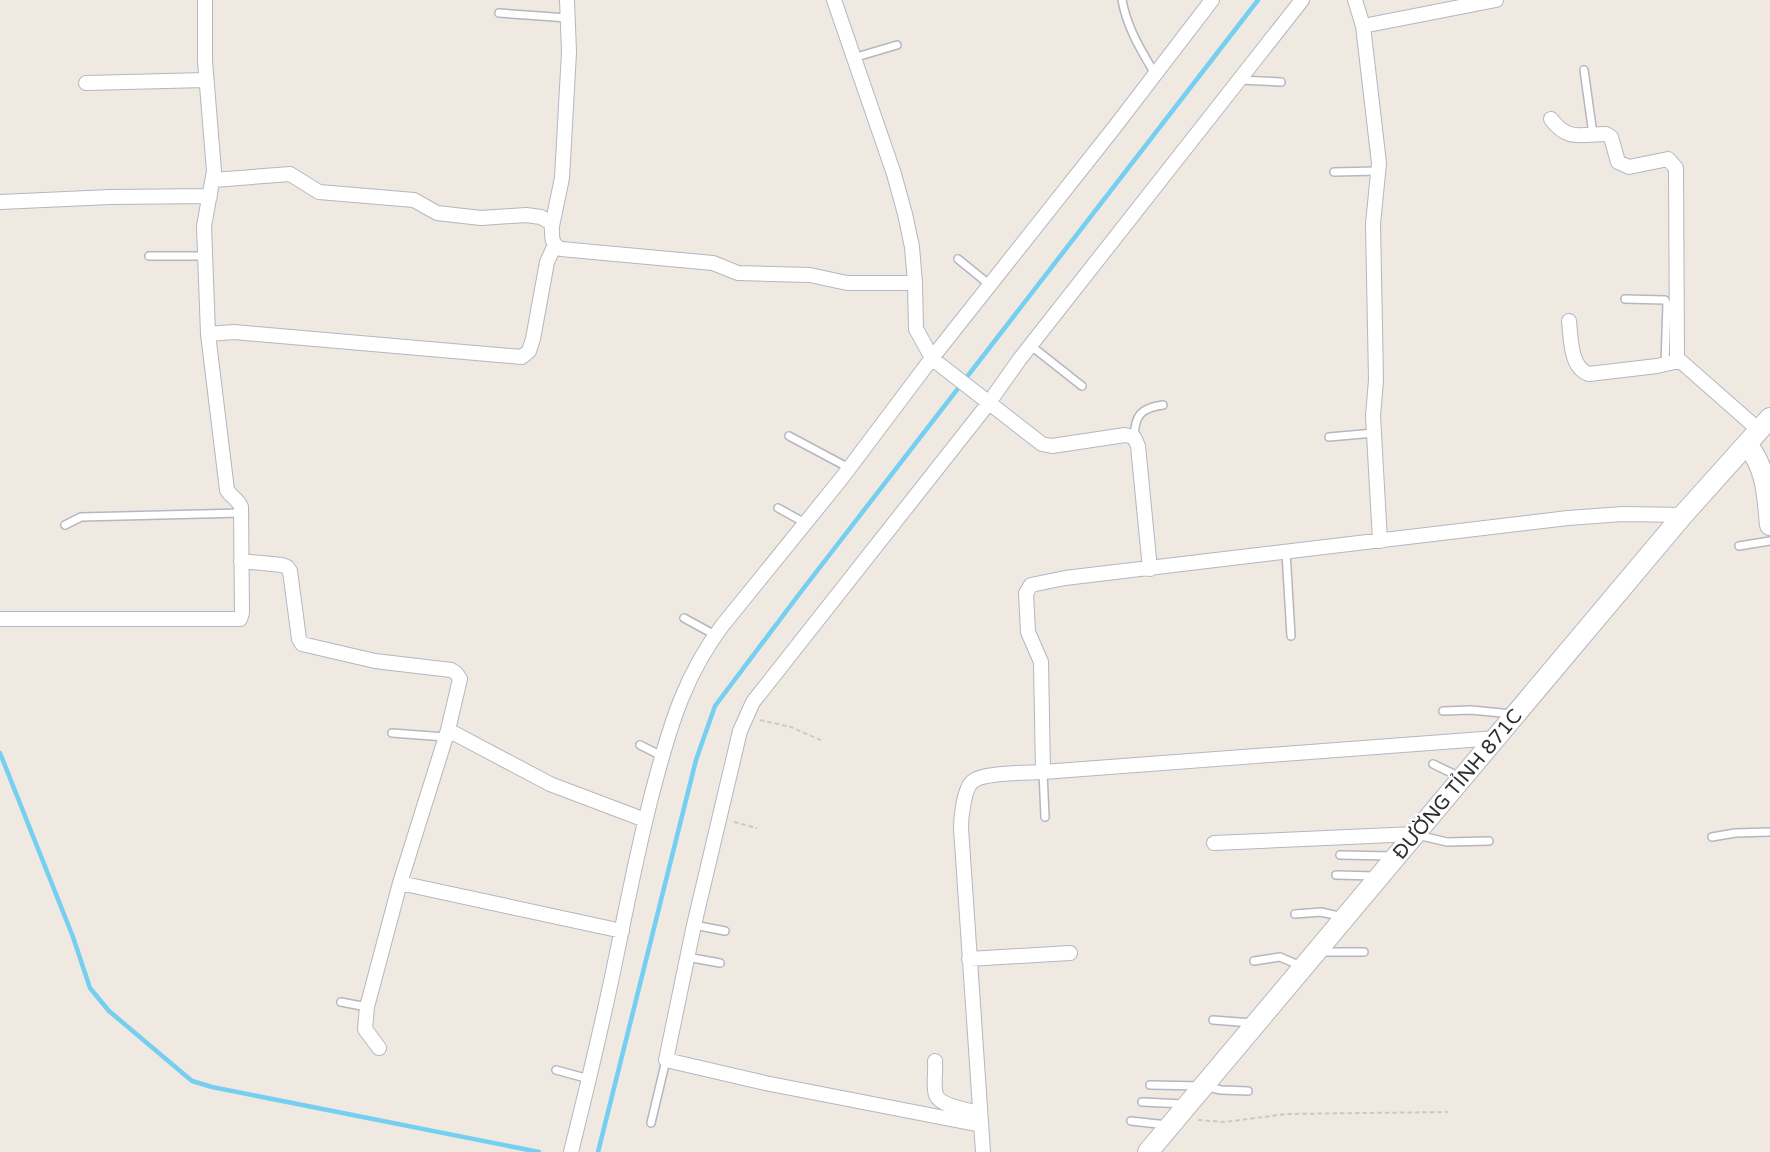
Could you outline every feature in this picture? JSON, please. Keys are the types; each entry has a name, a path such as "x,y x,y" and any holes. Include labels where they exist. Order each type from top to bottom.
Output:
{"main road":[{"path":"1759,431 1757,456 1762,467 1769,513"},
{"name":"ĐƯỜNG TỈNH 871C","path":"1148,1152 1683,515 1759,431"}],"street":[{"path":"0,619 240,619 242,612 241,513 238,500 227,490 208,334 204,226 214,180 206,80 206,0"},
{"path":"555,246 552,240 552,226 562,178 569,52 567,0"},
{"path":"834,0 894,174 905,214 912,247 916,329 936,361 985,402 1035,440 1047,446 1125,435 1134,437 1138,446 1150,569"},
{"path":"571,1152 645,820 671,724 690,676 716,635 936,361 990,285 1212,0"},
{"path":"981,1119 765,1083 666,1060 694,925 740,731 745,716 757,697 985,402 1302,0"},
{"path":"1355,0 1363,26 1378,171 1373,224 1376,380 1374,433 1380,541"},
{"path":"1363,26 1496,0"},
{"path":"86,83 206,80"},
{"path":"1551,119 1566,135 1606,134 1611,137 1618,162 1629,167 1668,159 1676,168 1677,358 1759,431"},
{"path":"214,180 290,174 319,192 414,200 437,213 481,218 516,214 537,216 548,220 552,226"},
{"path":"0,202 110,197 210,196"},
{"path":"555,246 572,250 713,263 738,273 810,275 847,284 915,284"},
{"path":"208,334 234,332 522,357 529,351 533,339 547,262 555,246"},
{"path":"1569,321 1578,366 1589,374 1679,361"},
{"path":"1043,772 1041,662 1028,632 1026,593 1031,585 1065,578 1568,518 1623,514 1683,515"},
{"path":"241,561 282,565 290,571 298,639 302,644 375,661 451,670 460,680 447,734 400,883 367,1007 364,1029 379,1048"},
{"path":"447,734 550,784 645,820"},
{"path":"983,1152 961,828 970,784 978,778 1043,772 1496,738"},
{"path":"1214,843 1281,842 1415,834"},
{"path":"400,883 622,931"},
{"path":"969,959 1070,953"},
{"path":"935,1061 936,1094 941,1101 981,1119"}],"lane":[{"path":"1122,0 1125,16 1136,42 1155,74"},
{"path":"499,13 568,18"},
{"path":"853,58 897,45"},
{"path":"1584,70 1593,134"},
{"path":"1239,80 1281,82"},
{"path":"1334,172 1378,171"},
{"path":"149,256 205,256"},
{"path":"958,259 990,285"},
{"path":"1625,299 1665,300 1667,304 1665,364"},
{"path":"1030,345 1082,386"},
{"path":"1134,437 1135,421 1138,415 1152,406 1163,405"},
{"path":"1329,437 1374,433"},
{"path":"789,436 849,468"},
{"path":"778,508 805,523"},
{"path":"65,525 81,517 241,513"},
{"path":"1739,546 1770,541"},
{"path":"1286,552 1292,636"},
{"path":"684,618 716,635"},
{"path":"1443,711 1471,710 1516,714"},
{"path":"392,733 447,734"},
{"path":"640,745 662,756"},
{"path":"1433,764 1462,778"},
{"path":"1043,772 1046,817"},
{"path":"1712,837 1735,833 1770,832"},
{"path":"1415,834 1447,842 1488,841"},
{"path":"1340,855 1396,856"},
{"path":"1336,875 1379,876"},
{"path":"1296,914 1321,912 1345,917"},
{"path":"694,925 725,931"},
{"path":"1316,952 1364,952"},
{"path":"687,957 720,963"},
{"path":"1254,961 1280,957 1303,967"},
{"path":"341,1002 367,1007"},
{"path":"1213,1020 1256,1023"},
{"path":"651,1123 666,1060"},
{"path":"556,1070 589,1079"},
{"path":"1150,1084 1248,1090"},
{"path":"1142,1102 1178,1116"},
{"path":"1131,1121 1178,1116"}],"path":[{"path":"745,716 791,727 823,741"},
{"path":"719,818 758,828"},
{"path":"1178,1116 1225,1122 1286,1114 1448,1112"}],"waterway":[{"path":"598,1152 696,760 715,706 1258,0"},
{"path":"0,753 73,937 90,988 109,1011 192,1081 212,1087 539,1152"}]}
